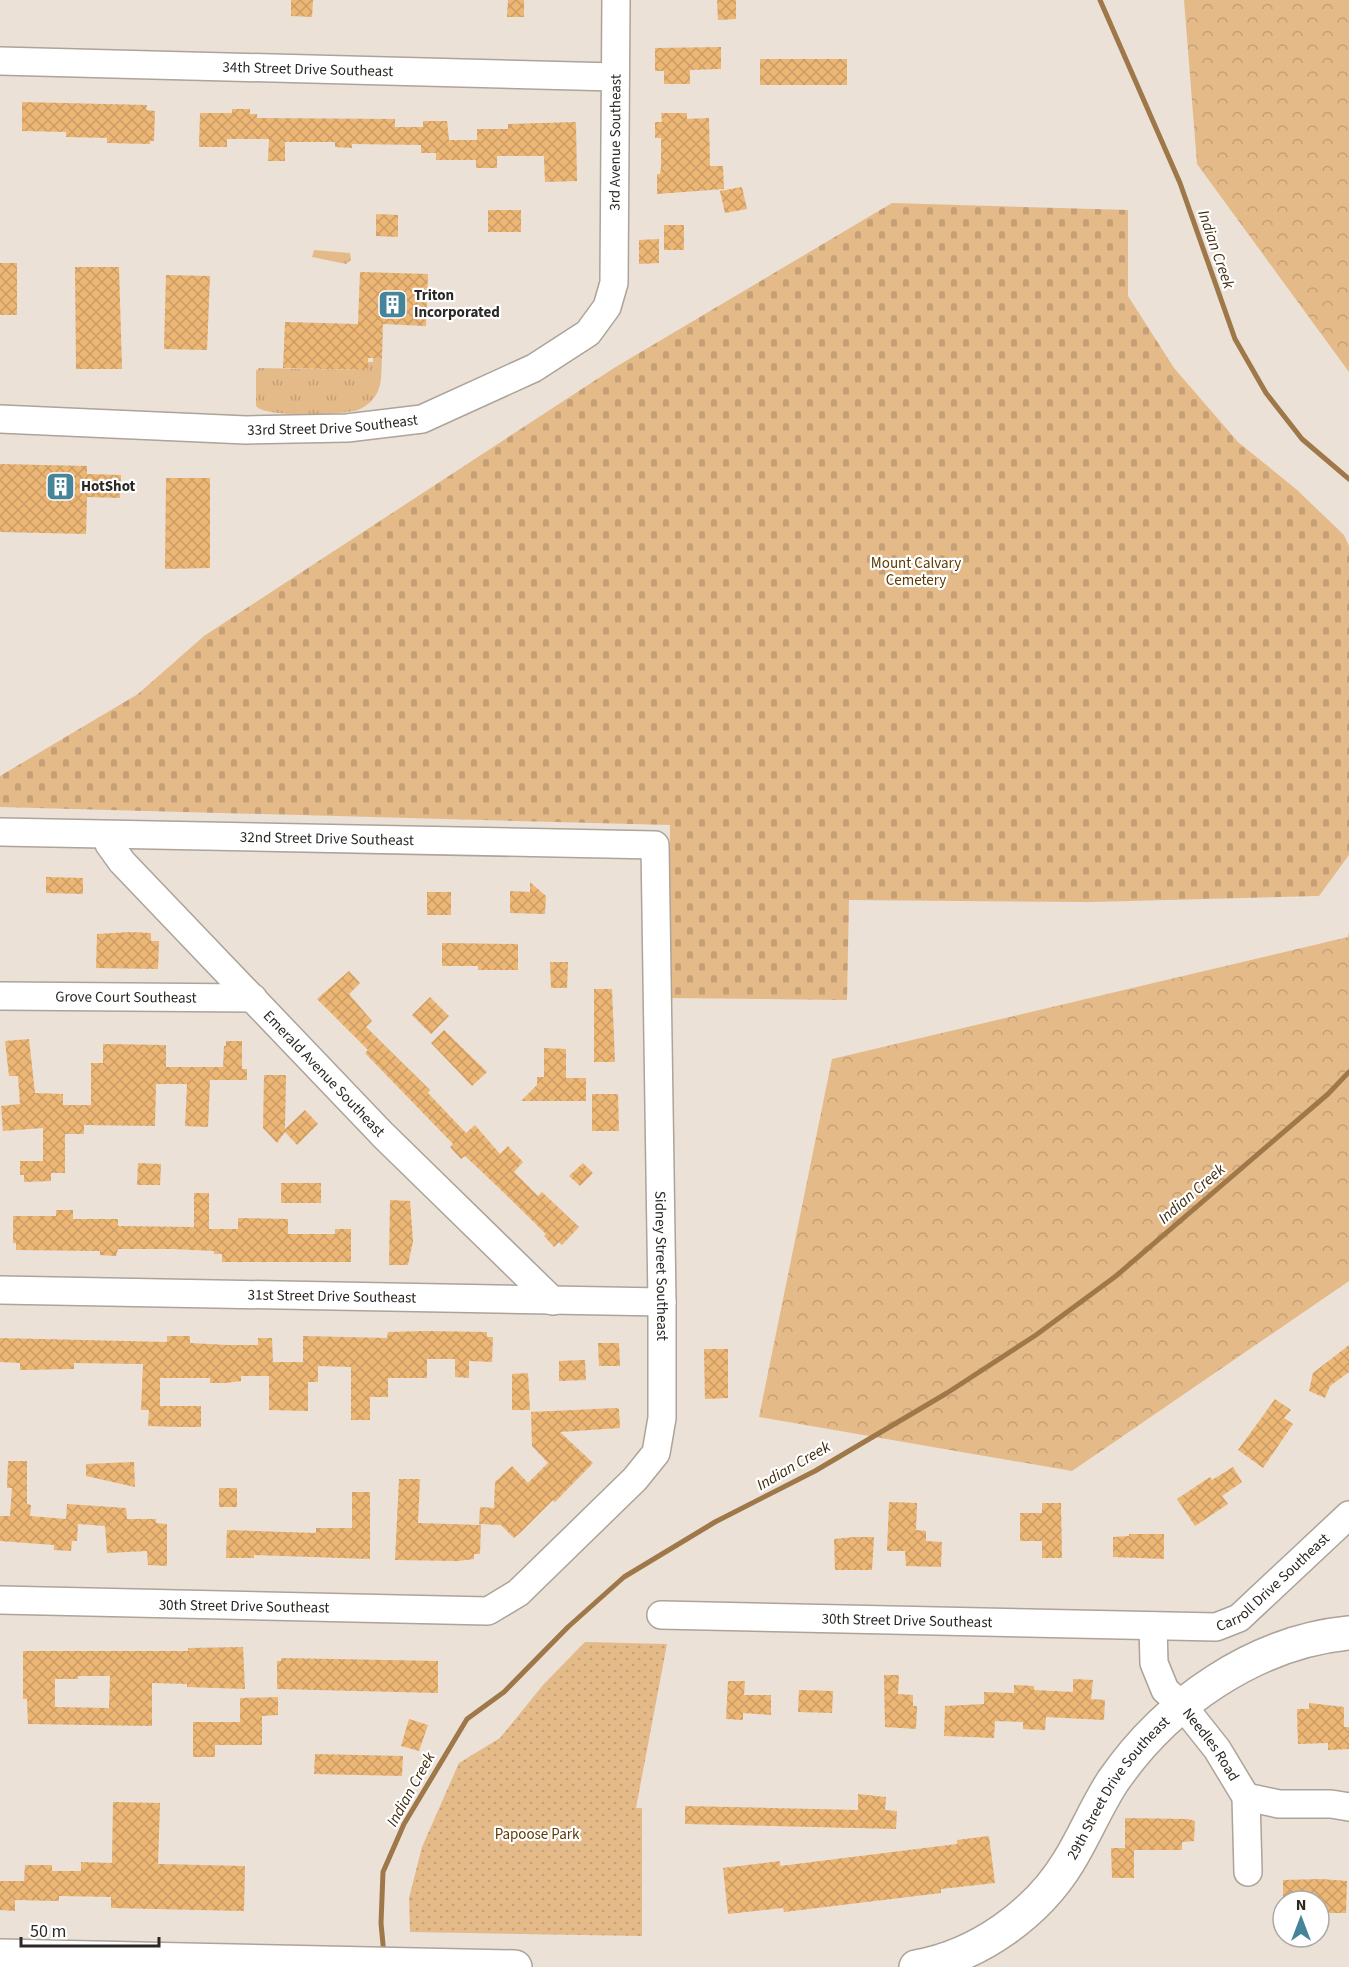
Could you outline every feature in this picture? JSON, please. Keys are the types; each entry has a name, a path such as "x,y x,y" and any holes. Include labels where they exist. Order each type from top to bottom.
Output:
{"main road":[{"name":"29th Street Drive Southeast","path":"916,1967 949,1958 974,1947 1021,1917 1049,1890 1069,1861 1113,1782 1136,1750 1182,1705 1235,1670 1264,1656 1297,1644 1345,1634"},
{"path":"0,1956 515,1967"}],"street":[{"name":"3rd Avenue Southeast","path":"614,283 616,0"},
{"name":"34th Street Drive Southeast","path":"0,61 615,77"},
{"name":"33rd Street Drive Southeast","path":"0,419 246,430 347,428 422,419 534,368 588,333 607,307 614,283"},
{"name":"32nd Street Drive Southeast","path":"0,832 654,845"},
{"name":"Emerald Avenue Southeast","path":"107,835 109,844 122,862 383,1135 553,1301"},
{"name":"Sidney Street Southeast","path":"488,1611 518,1593 635,1479 656,1453 662,1418 662,1302 654,845"},
{"name":"Grove Court Southeast","path":"0,996 253,998"},
{"name":"31st Street Drive Southeast","path":"0,1290 662,1302"},
{"name":"Carroll Drive Southeast","path":"1153,1626 1216,1627 1239,1618 1349,1515"},
{"name":"30th Street Drive Southeast","path":"0,1600 488,1611"},
{"name":"30th Street Drive Southeast","path":"661,1615 1153,1626"},
{"name":"Needles Road","path":"1153,1626 1154,1664 1165,1690 1182,1705 1217,1749 1246,1797 1248,1872"},
{"path":"1246,1797 1279,1804 1331,1804 1349,1807"}],"green space":[{"path":"1184,0 1349,0 1349,372 1197,164"},
{"name":"Mount Calvary Cemetery","path":"892,203 1128,210 1128,296 1174,368 1238,442 1296,489 1344,535 1349,546 1349,855 1319,896 1091,902 849,900 847,1000 669,998 670,825 0,807 0,776 138,694 204,636 614,368"},
{"path":"314,250 350,253 351,260 346,264 312,257"},
{"path":"373,358 382,358 380,385 372,401 358,410 321,414 288,414 262,410 256,406 256,371 259,368 368,370 368,362 373,362"},
{"path":"1349,933 1349,1281 1072,1471 759,1417 832,1059 1348,937"},
{"name":"Papoose Park","path":"585,1642 667,1644 636,1808 642,1808 642,1936 410,1932 409,1898 422,1847 459,1763 500,1738 543,1685"}],"building":[{"path":"291,0 313,0 312,17 291,16"},
{"path":"508,0 524,0 524,17 507,17"},
{"path":"717,0 736,0 736,19 718,20"},
{"path":"721,47 721,69 690,70 690,84 664,84 664,71 655,71 655,48"},
{"path":"760,59 847,59 847,85 760,85"},
{"path":"22,102 147,105 146,110 155,111 154,141 150,141 150,144 107,143 107,138 66,137 66,132 22,131"},
{"path":"232,109 250,109 250,114 257,114 257,118 395,119 395,127 423,127 423,121 447,121 449,140 477,140 477,129 508,129 508,124 576,122 577,181 545,182 544,156 497,156 497,168 476,168 476,160 436,160 436,153 421,153 421,145 352,144 352,148 335,147 335,142 285,142 285,161 268,161 269,139 227,139 227,147 199,147 200,113 232,113"},
{"path":"661,113 687,113 687,119 709,118 710,166 723,166 724,189 657,194 657,174 660,174 661,167 661,138 655,138 655,122 662,122"},
{"path":"742,187 747,209 725,213 720,191"},
{"path":"488,210 521,210 521,232 488,232"},
{"path":"376,214 398,215 398,237 376,236"},
{"path":"664,225 684,225 684,250 664,250"},
{"path":"659,239 659,263 639,264 639,240"},
{"path":"0,263 17,263 17,315 0,315"},
{"path":"75,267 119,267 122,369 76,369"},
{"name":"Triton Incorporated","path":"360,272 428,274 426,326 383,324 382,358 368,358 368,370 283,368 285,322 358,324"},
{"path":"166,275 210,276 207,350 164,349"},
{"path":"0,464 87,466 87,474 121,475 120,498 87,497 86,534 0,532"},
{"path":"166,478 210,478 210,568 165,569"},
{"path":"46,877 83,878 83,894 46,893"},
{"path":"530,882 546,896 545,914 510,913 510,891 530,892"},
{"path":"427,892 451,892 451,915 427,915"},
{"path":"151,933 151,941 159,941 158,969 96,968 97,934"},
{"path":"442,943 518,944 518,970 478,970 478,966 442,966"},
{"path":"550,962 568,962 567,988 551,988"},
{"path":"349,971 360,983 349,994 372,1021 366,1027 430,1090 428,1093 466,1133 475,1125 500,1154 508,1146 523,1162 514,1172 538,1196 542,1192 579,1227 562,1245 559,1242 554,1247 544,1236 546,1234 498,1187 465,1156 461,1159 450,1147 453,1144 365,1053 368,1050 317,999"},
{"path":"594,989 612,989 615,1062 594,1062"},
{"path":"430,997 449,1016 431,1034 412,1015"},
{"path":"444,1030 487,1072 472,1086 431,1043"},
{"path":"29,1039 35,1093 63,1094 63,1105 91,1105 91,1063 103,1063 103,1044 166,1045 166,1067 223,1067 226,1041 242,1041 242,1069 247,1069 247,1080 210,1080 208,1127 185,1126 187,1084 156,1084 155,1126 84,1125 84,1134 65,1134 65,1173 51,1173 51,1181 24,1182 24,1175 20,1175 20,1161 43,1161 43,1128 3,1131 1,1106 20,1104 18,1076 9,1076 5,1041"},
{"path":"544,1048 566,1049 566,1078 586,1078 586,1101 521,1101 537,1085 537,1077 544,1077"},
{"path":"264,1075 286,1075 285,1129 305,1110 318,1124 297,1145 285,1132 277,1143 263,1128"},
{"path":"592,1094 618,1094 619,1131 592,1131"},
{"path":"138,1163 161,1164 160,1185 137,1185"},
{"path":"583,1163 593,1173 580,1186 569,1176"},
{"path":"281,1183 321,1183 321,1203 281,1203"},
{"path":"194,1193 209,1193 209,1229 238,1229 238,1218 288,1219 288,1234 335,1234 335,1229 351,1229 351,1262 222,1262 222,1254 214,1254 214,1251 118,1249 116,1256 100,1255 100,1251 16,1250 16,1243 13,1243 13,1216 56,1216 56,1210 73,1210 73,1219 118,1219 118,1226 194,1227"},
{"path":"390,1200 410,1201 413,1241 408,1265 389,1265"},
{"path":"388,1332 487,1332 487,1337 493,1337 492,1362 469,1361 469,1378 455,1377 455,1359 427,1359 427,1378 388,1378 388,1397 370,1397 370,1420 351,1420 351,1367 318,1366 318,1382 308,1382 308,1411 269,1410 269,1376 241,1376 241,1381 226,1383 210,1383 210,1378 160,1378 160,1406 201,1406 201,1427 179,1427 148,1426 149,1410 141,1410 143,1364 74,1363 74,1369 20,1370 20,1363 0,1362 0,1338 167,1342 167,1336 190,1336 190,1343 258,1345 258,1338 272,1338 273,1362 303,1362 303,1336 387,1338"},
{"path":"598,1343 619,1343 620,1366 599,1366"},
{"path":"1349,1345 1349,1372 1330,1386 1325,1398 1309,1391 1313,1373"},
{"path":"704,1349 728,1349 728,1398 705,1399"},
{"path":"585,1360 586,1380 559,1381 559,1361"},
{"path":"528,1373 530,1410 512,1410 512,1374"},
{"path":"1275,1399 1291,1410 1284,1418 1293,1424 1263,1468 1238,1450"},
{"path":"619,1409 620,1428 560,1432 593,1463 555,1502 553,1500 514,1538 501,1525 479,1524 480,1507 494,1508 495,1482 512,1466 528,1483 548,1463 532,1446 531,1412"},
{"path":"8,1461 27,1461 27,1504 31,1505 30,1516 66,1519 67,1504 126,1508 127,1519 156,1519 156,1523 167,1524 167,1566 148,1565 147,1551 107,1553 105,1526 78,1524 77,1541 72,1541 71,1551 54,1550 54,1545 0,1541 0,1516 10,1516 12,1488 7,1488"},
{"path":"134,1462 135,1487 86,1476 86,1464"},
{"path":"1233,1467 1242,1482 1222,1496 1228,1504 1195,1526 1177,1499 1210,1477 1212,1480"},
{"path":"399,1479 420,1479 418,1523 481,1525 480,1554 474,1554 474,1559 458,1561 395,1560"},
{"path":"219,1488 237,1488 237,1507 219,1507"},
{"path":"352,1492 370,1492 370,1559 254,1555 254,1558 226,1558 227,1530 316,1533 316,1528 352,1528"},
{"path":"889,1502 917,1503 916,1530 926,1531 926,1541 942,1542 941,1567 906,1566 905,1551 887,1551"},
{"path":"1042,1503 1061,1503 1062,1558 1042,1558 1042,1541 1020,1541 1020,1513 1042,1513"},
{"path":"1129,1534 1164,1534 1164,1559 1113,1557 1113,1537 1129,1536"},
{"path":"874,1537 872,1570 835,1570 834,1539"},
{"path":"243,1647 245,1689 152,1683 152,1726 28,1724 27,1699 23,1699 23,1651 188,1651 188,1648","holes":["110,1676 109,1708 55,1707 55,1679"]},
{"path":"281,1658 438,1661 438,1693 277,1689 277,1661 281,1661"},
{"path":"884,1675 899,1675 898,1694 913,1695 913,1706 917,1706 916,1729 885,1727"},
{"path":"1073,1679 1093,1680 1091,1699 1105,1700 1104,1720 1046,1717 1045,1730 1023,1729 1023,1722 995,1721 994,1738 944,1736 945,1706 984,1704 984,1692 1014,1693 1014,1685 1034,1686 1034,1690 1073,1692"},
{"path":"728,1681 745,1681 744,1695 771,1695 771,1715 743,1713 743,1720 726,1719"},
{"path":"799,1690 833,1691 832,1713 798,1712"},
{"path":"278,1697 278,1715 262,1716 262,1745 215,1745 215,1757 193,1757 193,1722 240,1722 240,1698"},
{"path":"1309,1703 1344,1707 1344,1727 1349,1727 1349,1749 1328,1750 1328,1743 1298,1744 1297,1709 1309,1709"},
{"path":"409,1719 428,1725 419,1751 401,1746"},
{"path":"315,1754 403,1756 402,1776 314,1774"},
{"path":"858,1794 886,1797 885,1810 897,1811 896,1829 685,1824 685,1806 858,1810"},
{"path":"113,1802 160,1803 158,1864 245,1866 244,1911 111,1908 111,1897 59,1896 59,1901 15,1900 15,1911 0,1910 0,1881 24,1881 25,1865 52,1865 52,1871 81,1871 81,1862 112,1863"},
{"path":"1125,1818 1195,1821 1194,1841 1182,1842 1182,1850 1134,1850 1134,1878 1112,1878 1111,1848 1125,1848"},
{"path":"989,1836 995,1883 941,1889 941,1893 784,1912 783,1908 728,1914 723,1868 780,1861 780,1866 957,1844 957,1840"},
{"path":"1283,1880 1347,1881 1346,1913 1331,1913 1331,1889 1283,1889"}],"waterway":[{"name":"Indian Creek","path":"1100,0 1180,183 1235,339 1266,393 1302,439 1349,479"},
{"name":"Indian Creek","path":"384,1955 381,1923 383,1872 404,1824 467,1719 504,1692 568,1627 624,1577 715,1522 815,1471 947,1393 1036,1335 1116,1276 1328,1094 1349,1072"}],"place":[{"name":"Triton Incorporated","path":"393,304"},
{"name":"HotShot","path":"60,486"}]}
